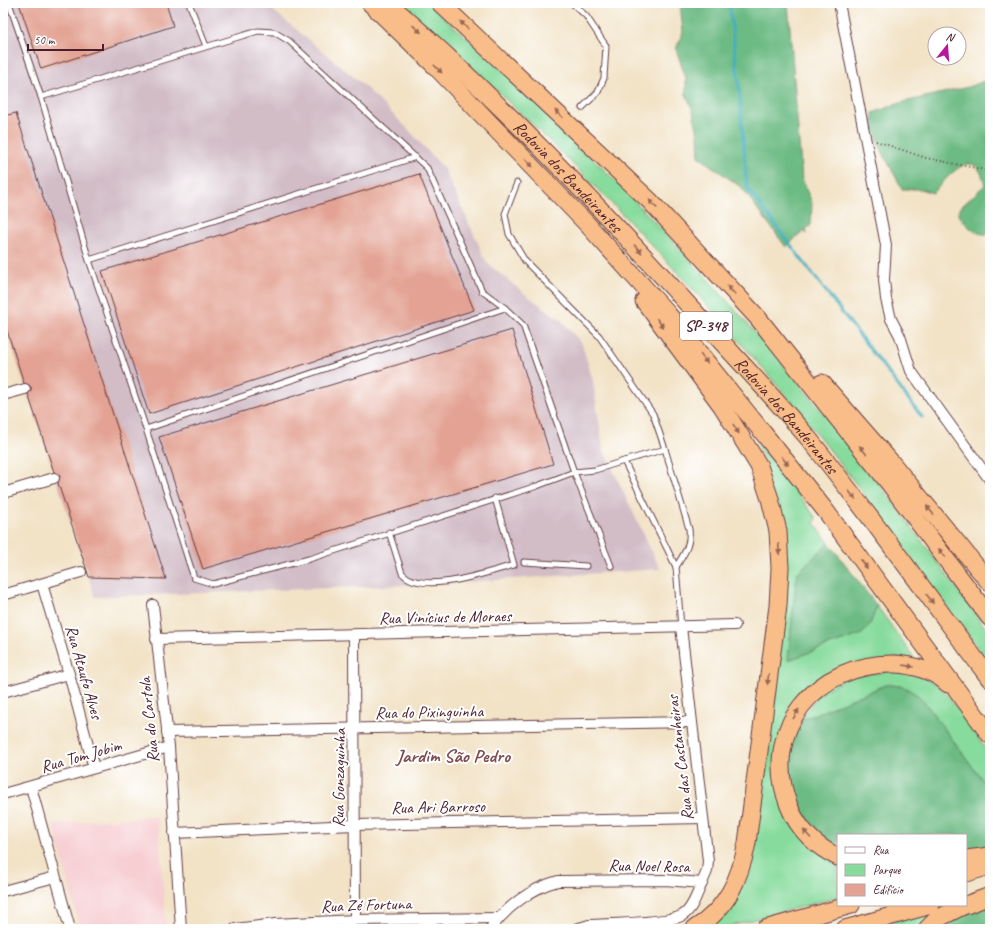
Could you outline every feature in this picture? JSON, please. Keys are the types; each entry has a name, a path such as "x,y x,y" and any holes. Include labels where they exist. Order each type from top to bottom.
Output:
{"highway":[{"path":"370,3 436,67 588,224 667,313 825,510 990,735"},
{"name":"Rodovia dos Bandeirantes","path":"388,3 438,46 532,138 624,235 807,437 860,504 990,679"},
{"name":"Rodovia dos Bandeirantes","path":"440,3 650,201 758,318 889,483 990,618"},
{"path":"588,224 730,420 759,466 770,499 778,531 780,568 778,606 747,843 742,868 733,888 721,907 707,922 694,929"},
{"path":"758,318 836,397 990,583"},
{"path":"837,856 816,844 803,831 792,815 785,795 781,773 780,753 787,732 797,711 814,692 833,679 856,668 878,664 907,665 934,674 944,680 976,716"},
{"path":"967,859 990,856"},
{"path":"967,873 990,866"},
{"path":"967,895 990,888"},
{"path":"967,904 990,896"},
{"path":"765,929 847,906"},
{"path":"846,929 927,906"},
{"path":"927,929 937,919 963,906"}],"street":[{"path":"839,3 865,138 872,184 886,245 884,280 886,298 891,319 900,336 911,371 990,480"},
{"path":"3,395 25,389"},
{"path":"3,493 54,478"},
{"path":"3,595 80,572"},
{"name":"Rua Ataufo Alves","path":"42,584 69,674 94,768"},
{"name":"Rua do Cartola","path":"153,605 167,732 181,929"},
{"name":"Rua Vinícius de Moraes","path":"156,638 354,635 735,625"},
{"name":"Rua das Castanheiras","path":"681,627 708,861 707,871 702,883"},
{"name":"Rua Gonzaguinha","path":"354,635 356,729 354,825 355,920"},
{"path":"3,692 69,674"},
{"name":"Rua do Pixinguinha","path":"167,732 691,722"},
{"name":"Rua Tom Jobim","path":"3,794 168,747"},
{"path":"31,787 70,929"},
{"name":"Rua Ari Barroso","path":"174,833 354,825 702,818"},
{"path":"3,891 55,877"},
{"name":"Rua Noel Rosa","path":"490,929 498,918 530,892 544,885 558,881 665,880 702,883 689,908 683,915 670,919 589,925 576,929"},
{"name":"Rua Zé Fortuna","path":"236,929 275,924 355,920 498,918"}],"lane":[{"path":"9,3 41,96 89,260 194,578 213,584 310,559 389,532 411,528 495,498 537,486 574,472 595,470 665,449"},
{"path":"189,3 206,46"},
{"path":"572,3 586,16 606,46 604,78 598,92 582,108"},
{"path":"41,96 258,31 274,32 289,42 428,168 482,292 505,308 523,325 574,472 610,566"},
{"path":"89,260 416,157"},
{"path":"517,182 506,214 509,234 525,261 599,336 653,414 689,529 690,539 686,552 676,567"},
{"path":"146,429 505,308"},
{"path":"624,461 676,567 681,627"},
{"path":"389,532 402,573 406,578 413,581 446,582 514,565 495,498"},
{"path":"524,562 586,566"}],"path":[{"path":"865,138 926,158 990,171"}],"shaded area":[{"path":"3,3 264,3 361,83 406,127 444,169 487,263 525,294 561,320 582,344 593,381 603,449 660,569 436,584 95,597 3,318"},
{"path":"158,816 166,926 160,929 80,929 53,824"}],"green space":[{"path":"400,3 428,3 477,47 619,185 753,330 847,442 990,634 990,664 836,458 738,339 646,239 550,142 451,48"},
{"path":"680,3 788,3 802,180 812,203 811,225 806,229 807,234 803,231 786,247 742,188 699,157 698,133 693,111 686,94 686,79 676,49 683,32"},
{"path":"990,79 990,234 985,234 971,229 958,214 961,207 985,185 981,172 975,165 968,164 961,166 953,172 933,193 920,189 902,189 878,142 873,123 873,113 900,103 968,87"},
{"path":"758,441 816,518 814,523 829,543 797,573 788,660 862,634 870,624 877,606 917,662 894,658 793,706 837,860 837,897 720,929 703,929 731,901 785,600 764,461 757,443"},
{"path":"829,543 877,606 870,624 862,634 788,660 797,573"},
{"path":"904,669 932,681 945,692 990,754 990,790 922,699 906,688 886,685 799,721 817,696 848,677"},
{"path":"886,685 906,688 914,693 922,699 990,790 990,846 967,852 967,834 837,834 837,848 821,838 806,823 790,789 788,755 799,721"},
{"path":"990,901 990,929 941,929 940,924"},
{"path":"946,906 949,906 919,929 863,929"}],"building":[{"path":"19,3 166,3 173,26 41,69"},
{"path":"16,113 166,579 89,577 58,483 60,476 54,472 28,394 31,391 31,387 24,383 3,318 3,116"},
{"path":"419,174 474,310 149,414 102,271"},
{"path":"512,330 553,464 203,569 159,437"}],"waterway":[{"path":"729,3 739,86 747,188 922,417"}],"district":[{"name":"Jardim São Pedro","path":"453,756"}]}
